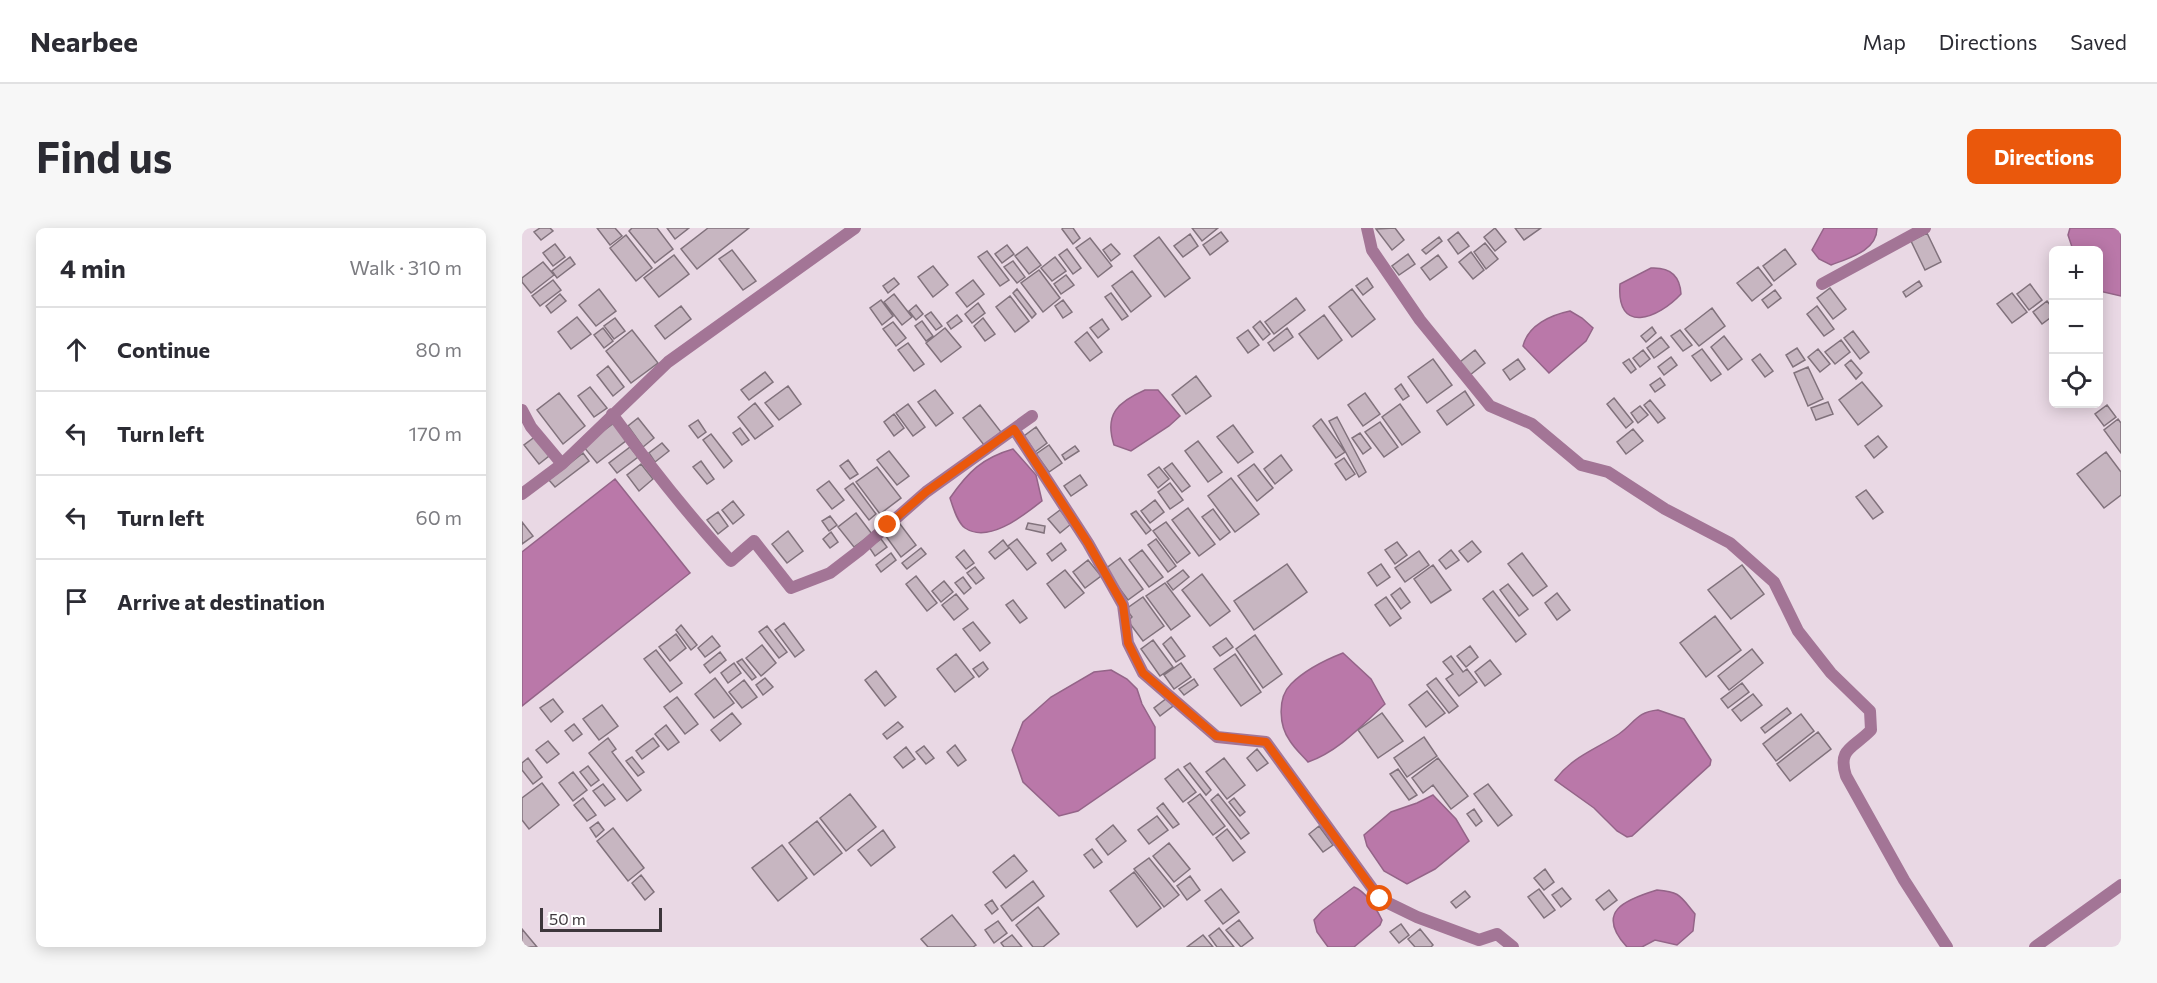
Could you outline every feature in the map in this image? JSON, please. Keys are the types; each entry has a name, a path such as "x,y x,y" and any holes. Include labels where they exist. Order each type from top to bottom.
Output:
{"street":[{"path":"522,494 562,464 668,362 855,228"},
{"path":"1367,228 1372,250 1420,320 1490,406 1532,424 1581,465 1608,471 1665,510 1730,543 1774,582 1798,632 1831,673 1870,711 1871,730 1845,753 1842,763 1846,776 1904,880 1947,947"},
{"path":"1822,284 1925,228"},
{"path":"522,410 531,427 562,464"},
{"path":"612,414 673,494 731,561 754,542 791,588 830,573 926,492 1032,416"},
{"path":"1014,429 1088,543 1123,605 1128,643 1143,673 1216,736 1266,742 1380,899 1417,917 1479,940 1497,934 1513,947"},
{"path":"2035,947 2121,885"}],"shaded area":[{"path":"1824,228 1877,228 1876,236 1867,248 1831,265 1819,259 1812,250"},
{"path":"2070,228 2121,228 2121,296 2103,292 2103,246 2072,246 2068,235"},
{"path":"1651,268 1664,269 1673,274 1679,282 1681,294 1672,303 1651,315 1640,318 1631,316 1625,311 1621,300 1620,284"},
{"path":"1570,311 1593,328 1586,341 1549,373 1523,346 1530,332 1541,322"},
{"path":"1145,390 1158,390 1180,416 1131,451 1114,445 1111,434 1112,417 1127,399"},
{"path":"1013,449 1036,475 1042,501 1016,520 995,530 974,532 965,528 950,498 977,467"},
{"path":"615,479 690,573 522,706 522,552"},
{"path":"1343,653 1371,679 1385,704 1340,745 1308,762 1286,735 1281,712 1283,697 1291,684 1302,675 1322,662"},
{"path":"1111,670 1127,679 1137,689 1142,704 1155,727 1155,758 1078,811 1059,816 1023,782 1012,750 1023,722 1051,697 1094,672"},
{"path":"1658,710 1684,719 1711,760 1710,765 1632,836 1627,837 1617,831 1594,808 1555,780 1569,765 1619,734 1640,716"},
{"path":"1433,795 1456,819 1469,841 1435,869 1407,884 1384,871 1367,846 1364,835 1391,812"},
{"path":"1354,887 1367,896 1374,906 1382,920 1380,925 1354,947 1328,947 1317,932 1314,920 1322,911"},
{"path":"1657,890 1671,892 1683,899 1695,914 1693,931 1677,945 1655,940 1642,947 1627,947 1618,935 1614,925 1614,916 1625,903"}],"building":[{"path":"540,228 550,228 553,231 541,240 534,232"},
{"path":"597,228 615,228 622,236 610,245"},
{"path":"632,228 657,228 673,249 655,263 629,231"},
{"path":"667,228 689,228 675,239"},
{"path":"708,228 749,228 697,269 681,249"},
{"path":"1063,228 1073,228 1080,238 1073,244"},
{"path":"1192,228 1218,228 1202,241"},
{"path":"1395,228 1404,240 1392,250 1376,229"},
{"path":"1495,228 1506,242 1495,251 1484,237"},
{"path":"1515,228 1541,228 1524,240"},
{"path":"1221,232 1228,241 1210,255 1203,245"},
{"path":"1458,232 1469,246 1458,254 1448,240"},
{"path":"1927,233 1941,262 1925,270 1911,241"},
{"path":"1190,234 1198,246 1183,257 1174,246"},
{"path":"626,235 652,268 636,281 610,248"},
{"path":"1159,237 1190,278 1165,297 1134,256"},
{"path":"1439,237 1442,241 1426,254 1422,250"},
{"path":"1090,238 1112,266 1098,277 1076,248"},
{"path":"1485,243 1498,259 1486,269 1474,252"},
{"path":"555,244 565,257 553,266 543,253"},
{"path":"1111,244 1120,254 1111,261 1103,250"},
{"path":"1007,245 1014,254 1002,263 995,254"},
{"path":"1027,247 1041,265 1029,274 1015,256"},
{"path":"1067,249 1081,268 1073,274 1059,255"},
{"path":"1785,249 1796,264 1774,281 1763,266"},
{"path":"732,250 756,281 743,290 719,259"},
{"path":"987,251 1009,280 1000,286 978,257"},
{"path":"1471,252 1484,270 1473,279 1459,262"},
{"path":"1408,254 1415,264 1399,275 1392,266"},
{"path":"674,255 689,274 659,297 644,278"},
{"path":"1438,255 1447,267 1430,280 1421,268"},
{"path":"570,257 575,264 557,278 552,271"},
{"path":"1055,257 1066,271 1052,281 1041,268"},
{"path":"1013,261 1025,277 1017,283 1004,267"},
{"path":"543,262 554,275 531,293 522,282 522,278"},
{"path":"933,266 948,285 933,297 918,277"},
{"path":"1758,267 1772,285 1752,301 1737,283"},
{"path":"1039,270 1060,298 1043,312 1021,283"},
{"path":"1132,271 1151,296 1131,312 1112,286"},
{"path":"1066,275 1074,285 1061,294 1054,284"},
{"path":"894,278 899,284 888,293 883,286"},
{"path":"1367,278 1373,287 1363,295 1356,286"},
{"path":"553,280 561,290 540,306 532,296"},
{"path":"973,280 984,294 967,307 956,293"},
{"path":"1919,281 1922,286 1906,297 1903,292"},
{"path":"2030,284 2042,300 2029,310 2017,294"},
{"path":"1830,288 1846,309 1833,319 1817,298"},
{"path":"599,289 616,311 596,326 579,305"},
{"path":"1017,289 1036,314 1032,318 1013,293"},
{"path":"1352,289 1375,319 1352,337 1329,307"},
{"path":"1775,290 1781,298 1768,308 1762,300"},
{"path":"1111,293 1128,316 1122,320 1105,297"},
{"path":"2012,293 2027,312 2012,323 1997,304"},
{"path":"560,294 566,301 551,313 546,306"},
{"path":"894,294 912,317 902,325 884,302"},
{"path":"1010,296 1029,321 1015,332 996,307"},
{"path":"1296,298 1305,310 1274,334 1265,322"},
{"path":"881,300 893,316 882,325 870,308"},
{"path":"1063,300 1072,312 1063,318 1055,306"},
{"path":"2047,301 2049,304 2049,319 2042,324 2033,312"},
{"path":"978,303 985,313 972,323 965,314"},
{"path":"916,305 923,314 916,320 909,311"},
{"path":"681,306 691,319 665,339 655,326"},
{"path":"1817,306 1834,329 1824,336 1807,314"},
{"path":"1712,308 1725,326 1699,346 1685,329"},
{"path":"931,312 942,326 936,330 925,316"},
{"path":"957,315 962,321 951,329 947,323"},
{"path":"1324,315 1342,340 1318,359 1299,334"},
{"path":"577,317 591,334 571,349 558,332"},
{"path":"615,318 625,331 614,339 604,326"},
{"path":"983,318 995,334 985,341 974,326"},
{"path":"1102,319 1109,329 1098,338 1090,328"},
{"path":"922,321 933,336 926,341 915,326"},
{"path":"1260,321 1270,334 1263,340 1253,327"},
{"path":"893,322 906,338 896,346 883,329"},
{"path":"1652,327 1656,333 1646,342 1641,336"},
{"path":"603,328 613,341 604,348 594,335"},
{"path":"945,328 961,347 941,362 926,343"},
{"path":"1287,328 1293,337 1274,351 1268,343"},
{"path":"632,330 658,363 631,383 606,351"},
{"path":"1248,330 1259,345 1248,353 1237,338"},
{"path":"1680,330 1692,345 1683,351 1671,336"},
{"path":"1853,331 1869,352 1860,359 1844,338"},
{"path":"1087,332 1102,352 1090,361 1075,342"},
{"path":"1724,336 1742,359 1728,370 1711,347"},
{"path":"1661,337 1669,347 1654,358 1647,348"},
{"path":"1841,340 1850,352 1835,364 1825,352"},
{"path":"908,343 924,364 914,371 898,350"},
{"path":"1797,348 1805,360 1793,367 1786,355"},
{"path":"1702,349 1721,374 1711,381 1692,356"},
{"path":"1818,349 1830,364 1820,372 1808,357"},
{"path":"1475,350 1485,363 1470,375 1460,362"},
{"path":"1643,350 1650,359 1640,367 1633,358"},
{"path":"1760,354 1773,371 1765,377 1752,360"},
{"path":"1671,357 1677,365 1664,375 1658,367"},
{"path":"1433,359 1452,385 1427,403 1408,377"},
{"path":"1518,359 1525,369 1510,380 1503,370"},
{"path":"1629,359 1636,369 1631,373 1623,363"},
{"path":"1851,360 1862,373 1856,379 1845,365"},
{"path":"608,366 624,387 613,396 597,375"},
{"path":"1808,367 1823,399 1808,406 1794,373"},
{"path":"765,372 773,382 749,400 741,390"},
{"path":"1196,376 1211,396 1186,414 1172,395"},
{"path":"1660,378 1665,385 1655,392 1650,385"},
{"path":"1862,382 1882,406 1858,425 1839,400"},
{"path":"1401,384 1409,396 1403,400 1395,389"},
{"path":"788,386 801,404 779,420 765,403"},
{"path":"590,387 607,408 594,417 578,396"},
{"path":"935,390 953,413 936,426 918,402"},
{"path":"1465,391 1474,405 1447,425 1437,411"},
{"path":"559,393 585,426 563,444 537,410"},
{"path":"1365,393 1380,414 1363,426 1348,405"},
{"path":"1614,398 1633,422 1626,428 1607,404"},
{"path":"1650,400 1665,418 1658,423 1644,405"},
{"path":"1828,402 1833,414 1816,420 1811,408"},
{"path":"755,403 773,426 755,439 738,417"},
{"path":"908,404 925,427 913,436 896,413"},
{"path":"1400,404 1420,432 1402,445 1382,417"},
{"path":"980,405 1001,432 984,445 963,418"},
{"path":"2107,405 2116,417 2104,426 2095,414"},
{"path":"1640,406 1648,415 1638,423 1631,413"},
{"path":"894,414 904,428 894,436 884,422"},
{"path":"1337,417 1366,472 1359,477 1329,421"},
{"path":"638,418 654,438 643,447 628,426"},
{"path":"1321,419 1345,452 1336,458 1313,426"},
{"path":"2118,419 2121,423 2121,453 2104,430"},
{"path":"698,420 706,432 698,438 689,426"},
{"path":"1380,422 1398,447 1384,457 1365,432"},
{"path":"614,423 627,440 597,463 583,446"},
{"path":"1233,425 1253,452 1238,463 1217,437"},
{"path":"1036,427 1047,443 1035,452 1024,436"},
{"path":"740,428 749,440 742,445 733,433"},
{"path":"1633,429 1643,441 1626,454 1617,442"},
{"path":"540,433 554,452 539,464 524,445"},
{"path":"1360,433 1371,448 1363,454 1352,438"},
{"path":"711,434 732,461 724,468 703,440"},
{"path":"1878,436 1887,447 1874,458 1865,446"},
{"path":"1198,441 1222,472 1208,482 1185,451"},
{"path":"662,443 669,451 655,462 649,453"},
{"path":"1049,445 1062,463 1049,472 1036,454"},
{"path":"1075,446 1079,451 1065,460 1062,455"},
{"path":"630,447 638,457 617,473 609,463"},
{"path":"889,451 909,476 897,485 877,460"},
{"path":"2106,452 2121,472 2121,495 2104,508 2077,474"},
{"path":"583,453 589,461 555,487 549,480"},
{"path":"1281,455 1292,470 1275,484 1264,469"},
{"path":"1344,458 1355,474 1346,480 1335,464"},
{"path":"848,460 858,474 850,479 840,466"},
{"path":"701,461 714,479 707,484 693,467"},
{"path":"1172,463 1190,486 1182,492 1164,469"},
{"path":"641,464 653,479 639,491 627,475"},
{"path":"1254,464 1273,488 1257,501 1238,476"},
{"path":"877,467 901,498 880,514 856,482"},
{"path":"1159,467 1169,479 1158,488 1148,475"},
{"path":"1080,475 1087,485 1071,496 1064,486"},
{"path":"1231,478 1259,514 1235,532 1208,496"},
{"path":"829,481 844,500 832,509 817,490"},
{"path":"853,483 876,514 869,520 845,489"},
{"path":"1170,483 1183,500 1170,509 1158,492"},
{"path":"1866,490 1883,512 1873,519 1856,497"},
{"path":"1155,500 1164,512 1150,523 1141,511"},
{"path":"733,501 744,515 733,524 722,510"},
{"path":"1188,508 1215,544 1199,556 1172,520"},
{"path":"1213,509 1230,532 1220,540 1202,517"},
{"path":"1060,510 1071,524 1060,533 1048,519"},
{"path":"1136,511 1151,530 1146,534 1131,514"},
{"path":"718,512 728,526 718,534 707,520"},
{"path":"856,513 872,534 854,547 838,527"},
{"path":"830,516 837,525 829,531 822,521"},
{"path":"522,522 533,536 522,544"},
{"path":"1166,522 1190,553 1177,563 1153,531"},
{"path":"1028,523 1045,526 1044,533 1026,529"},
{"path":"900,524 916,545 901,557 885,535"},
{"path":"788,531 803,551 787,563 772,544"},
{"path":"831,532 838,542 830,548 823,539"},
{"path":"881,539 887,547 875,556 869,547"},
{"path":"1017,539 1036,563 1027,570 1008,546"},
{"path":"1156,539 1176,566 1168,572 1148,545"},
{"path":"1003,540 1009,548 995,559 989,552"},
{"path":"1472,541 1481,552 1468,562 1459,551"},
{"path":"1397,542 1407,555 1395,564 1385,550"},
{"path":"1061,543 1066,550 1052,561 1047,554"},
{"path":"921,548 926,554 907,569 902,563"},
{"path":"964,550 974,563 966,569 956,557"},
{"path":"1142,550 1163,577 1149,587 1129,560"},
{"path":"1451,550 1459,560 1446,569 1439,560"},
{"path":"1419,551 1429,565 1405,582 1395,568"},
{"path":"891,553 896,560 881,572 876,565"},
{"path":"1522,553 1547,586 1533,596 1508,564"},
{"path":"1120,558 1143,589 1128,600 1105,569"},
{"path":"1088,560 1101,576 1085,588 1073,572"},
{"path":"1287,564 1307,592 1254,630 1234,601"},
{"path":"1381,564 1390,577 1377,586 1368,573"},
{"path":"1433,565 1451,590 1431,603 1414,579"},
{"path":"1742,565 1764,594 1731,619 1708,590"},
{"path":"975,567 984,578 976,584 967,573"},
{"path":"1065,570 1084,593 1065,608 1047,584"},
{"path":"1183,570 1189,577 1173,590 1167,582"},
{"path":"1202,574 1230,611 1210,626 1182,590"},
{"path":"916,576 937,603 927,611 906,584"},
{"path":"963,577 971,588 964,594 955,583"},
{"path":"944,581 953,592 941,602 932,591"},
{"path":"1165,583 1190,616 1171,630 1146,596"},
{"path":"1508,584 1528,609 1519,616 1500,590"},
{"path":"1400,588 1410,602 1401,609 1391,595"},
{"path":"1493,591 1526,634 1516,642 1483,599"},
{"path":"1557,593 1570,610 1557,620 1545,603"},
{"path":"956,594 968,609 954,620 942,605"},
{"path":"1143,597 1164,626 1143,641 1128,621 1132,617 1126,609"},
{"path":"1386,597 1401,618 1390,626 1375,605"},
{"path":"1013,600 1027,618 1020,623 1006,605"},
{"path":"1715,616 1741,650 1706,677 1680,643"},
{"path":"973,622 990,643 980,651 963,629"},
{"path":"784,623 804,650 795,657 775,630"},
{"path":"681,625 697,645 691,650 676,630"},
{"path":"767,626 787,652 779,658 759,632"},
{"path":"676,634 686,648 670,661 659,647"},
{"path":"1255,635 1282,674 1263,688 1236,649"},
{"path":"712,636 720,646 705,657 698,648"},
{"path":"1171,637 1185,656 1176,662 1163,644"},
{"path":"1226,638 1233,647 1220,656 1213,647"},
{"path":"1153,640 1173,667 1160,676 1141,649"},
{"path":"762,645 776,663 761,676 746,658"},
{"path":"1470,646 1478,657 1466,667 1457,656"},
{"path":"1752,649 1763,663 1729,690 1718,676"},
{"path":"656,650 682,683 670,692 644,659"},
{"path":"720,652 726,660 710,673 704,665"},
{"path":"956,654 974,677 955,692 937,669"},
{"path":"1235,654 1261,692 1241,706 1214,669"},
{"path":"1451,656 1463,672 1467,669 1477,682 1459,696 1446,679 1453,674 1443,662"},
{"path":"742,659 756,677 752,680 737,662"},
{"path":"1490,660 1501,674 1485,686 1475,672"},
{"path":"983,662 988,669 979,677 973,669"},
{"path":"734,663 741,673 728,683 721,673"},
{"path":"1181,663 1191,677 1174,689 1164,675"},
{"path":"876,671 896,697 885,706 865,680"},
{"path":"715,678 734,703 714,718 695,694"},
{"path":"765,678 773,687 763,695 756,685"},
{"path":"1436,678 1458,706 1449,713 1427,685"},
{"path":"1194,679 1198,685 1184,695 1179,689"},
{"path":"744,680 757,697 742,708 729,692"},
{"path":"1742,683 1749,692 1728,708 1721,699"},
{"path":"1427,691 1445,713 1426,727 1409,705"},
{"path":"1753,694 1762,705 1741,721 1732,710"},
{"path":"677,697 698,724 685,734 664,707"},
{"path":"1167,698 1173,706 1160,716 1154,708"},
{"path":"553,699 563,712 551,722 540,708"},
{"path":"602,705 618,726 599,740 583,719"},
{"path":"1787,708 1791,713 1765,733 1761,728"},
{"path":"732,713 741,724 720,741 711,730"},
{"path":"1382,713 1403,741 1378,758 1358,730"},
{"path":"1801,714 1814,731 1776,761 1763,744"},
{"path":"898,722 903,727 887,739 883,734"},
{"path":"574,724 582,734 573,741 565,731"},
{"path":"666,725 679,742 668,750 655,734"},
{"path":"1818,732 1831,749 1790,781 1777,764"},
{"path":"1424,737 1437,756 1407,777 1394,758"},
{"path":"608,738 616,749 612,752 641,790 627,801 589,753"},
{"path":"653,738 659,746 642,759 636,751"},
{"path":"548,741 559,754 547,763 536,750"},
{"path":"955,745 966,760 958,766 947,752"},
{"path":"924,746 934,758 926,764 916,752"},
{"path":"906,747 915,759 903,768 894,757"},
{"path":"1257,749 1268,763 1257,771 1247,758"},
{"path":"632,757 644,772 638,776 626,761"},
{"path":"528,758 542,777 533,784 522,770 522,763"},
{"path":"1224,758 1245,785 1227,799 1206,772"},
{"path":"1438,758 1468,796 1451,809 1433,785 1423,793 1412,778"},
{"path":"1190,763 1211,790 1206,795 1184,767"},
{"path":"588,766 599,780 591,786 580,772"},
{"path":"1178,769 1196,792 1183,802 1165,779"},
{"path":"1398,769 1417,795 1409,800 1390,774"},
{"path":"573,772 587,790 573,801 559,783"},
{"path":"542,783 559,805 529,829 522,820 522,798"},
{"path":"603,784 615,799 605,806 593,791"},
{"path":"1488,784 1512,815 1498,826 1474,794"},
{"path":"850,794 876,827 846,851 820,818"},
{"path":"1200,794 1225,826 1213,835 1188,803"},
{"path":"1218,794 1249,833 1241,839 1211,800"},
{"path":"583,798 596,815 587,821 574,805"},
{"path":"1234,798 1245,812 1240,816 1229,802"},
{"path":"1163,803 1179,824 1173,828 1157,808"},
{"path":"1474,809 1482,821 1476,826 1467,814"},
{"path":"1157,816 1168,830 1149,844 1138,830"},
{"path":"817,821 842,853 814,875 789,843"},
{"path":"598,822 604,830 596,837 590,828"},
{"path":"1113,825 1126,841 1108,855 1096,839"},
{"path":"1319,826 1333,845 1323,852 1309,834"},
{"path":"613,828 644,868 628,881 597,841"},
{"path":"1227,829 1245,852 1233,861 1216,838"},
{"path":"883,830 895,847 871,866 858,850"},
{"path":"1169,843 1190,869 1174,882 1153,856"},
{"path":"782,845 807,878 778,901 752,868"},
{"path":"1092,849 1102,862 1094,868 1084,855"},
{"path":"1014,855 1027,871 1006,888 993,872"},
{"path":"1149,858 1179,895 1164,907 1134,869"},
{"path":"1545,869 1554,882 1544,890 1534,878"},
{"path":"1134,872 1161,908 1137,927 1110,891"},
{"path":"641,875 654,892 645,900 632,883"},
{"path":"1190,876 1200,890 1187,900 1177,886"},
{"path":"1033,881 1044,896 1012,921 1001,906"},
{"path":"1562,888 1571,899 1561,907 1552,895"},
{"path":"1221,889 1239,912 1223,924 1205,901"},
{"path":"1539,889 1555,910 1544,918 1528,897"},
{"path":"1609,890 1617,900 1604,910 1596,900"},
{"path":"1465,891 1470,897 1456,908 1451,902"},
{"path":"992,900 998,909 992,914 985,905"},
{"path":"1038,907 1059,934 1043,947 1033,947 1016,925"},
{"path":"952,915 976,945 973,947 928,947 921,939"},
{"path":"1239,920 1253,938 1241,947 1226,930"},
{"path":"998,921 1007,933 994,943 985,930"},
{"path":"1401,924 1409,935 1399,943 1390,932"},
{"path":"1219,928 1234,947 1217,947 1209,936"},
{"path":"522,929 537,947 522,947"},
{"path":"1420,929 1433,945 1431,947 1415,947 1408,939"},
{"path":"1012,935 1022,947 1004,947 1001,943"},
{"path":"1203,935 1213,947 1187,947"}],"route":[{"path":"888,525 926,492 1014,429 1088,543 1123,605 1128,643 1143,673 1216,736 1266,742 1340,847 1380,899"}]}
